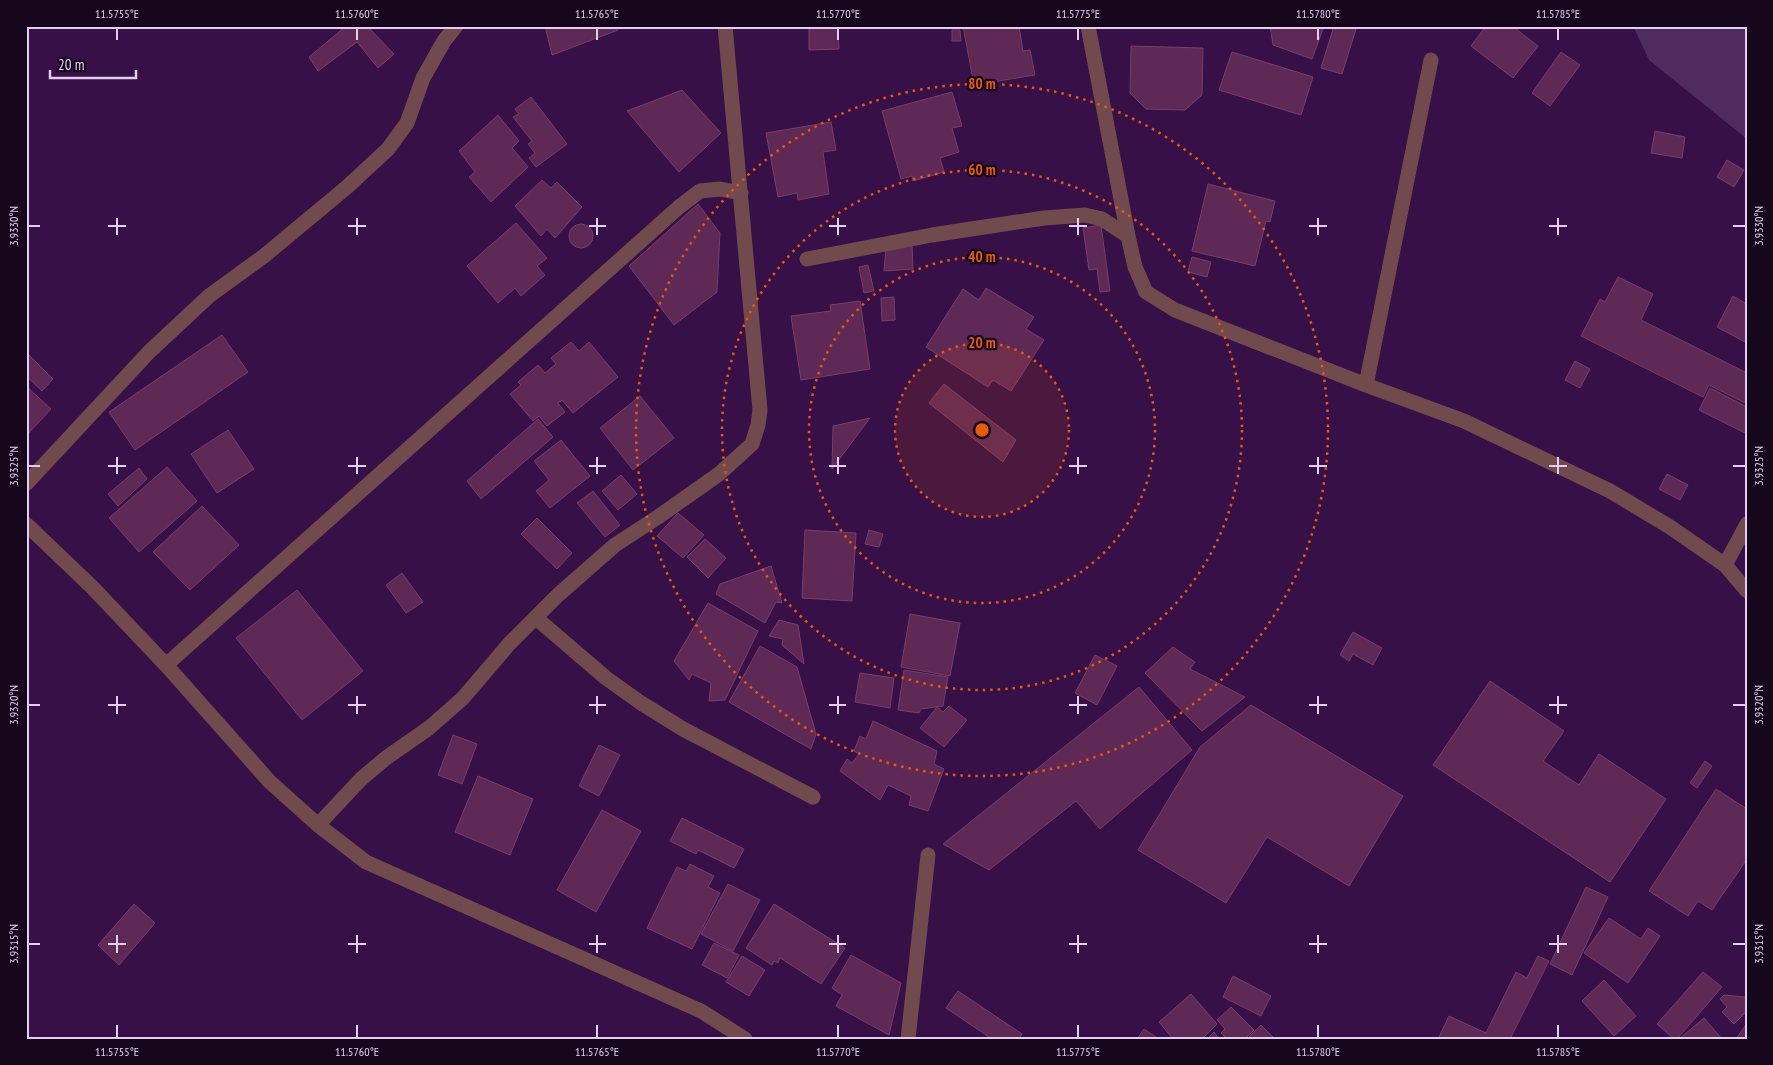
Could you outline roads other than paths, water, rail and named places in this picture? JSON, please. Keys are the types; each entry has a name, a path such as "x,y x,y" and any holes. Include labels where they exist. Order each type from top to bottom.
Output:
{"street":[{"path":"26,484 149,352 209,296 264,256 347,187 388,149 407,123 424,78 444,41 456,26"},
{"path":"318,825 361,779 386,758 429,728 463,698 509,644 558,595 615,545 719,474 752,444 760,410 742,192 725,26"},
{"path":"1088,26 1128,236 1135,267 1146,292 1175,310 1366,385 1464,421 1610,492 1670,527 1725,565 1747,591"},
{"path":"1366,385 1431,60"},
{"path":"166,665 679,207 700,191 720,189 742,192"},
{"path":"807,258 942,234 1044,218 1086,214 1102,219 1128,236"},
{"path":"26,524 92,587 166,665 270,782 318,825 366,862 701,1011 744,1039"},
{"path":"1725,565 1747,524"},
{"path":"536,618 606,678 641,703 683,729 813,797"},
{"path":"908,1039 928,856"}]}
